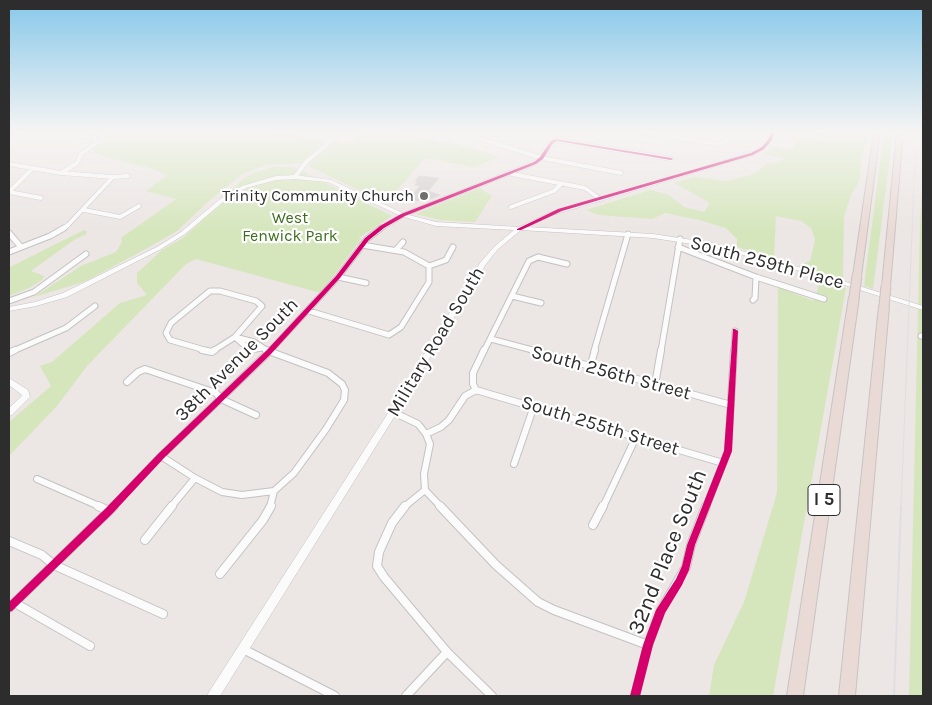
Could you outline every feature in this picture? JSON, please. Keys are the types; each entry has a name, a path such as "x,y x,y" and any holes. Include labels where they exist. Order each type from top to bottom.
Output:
{"highway":[{"name":"I 5","path":"796,696 873,165"},
{"name":"I 5","path":"847,696 897,165"}],"main road":[{"name":"Military Road South","path":"213,696 393,412 483,263 500,243 519,229 541,217 715,165"},
{"name":"South 259th Place","path":"9,309 36,304 65,295 159,248 183,233 221,201 244,188 268,180 295,176 316,178 334,183 403,215 436,224 628,234 680,239 752,255 923,308"},
{"path":"541,217 538,223 541,227 564,231"},
{"path":"488,227 504,232 500,243"},
{"path":"9,381 26,395 24,400 9,414"}],"street":[{"path":"13,165 61,173 113,177 128,176"},
{"path":"61,173 74,165"},
{"path":"295,176 304,165"},
{"name":"38th Avenue South","path":"12,606 309,311 338,278 362,245 374,233 403,215 510,174 528,165"},
{"path":"579,165 622,173"},
{"path":"9,192 32,169"},
{"path":"510,174 588,190 600,199"},
{"path":"9,252 59,231 84,210 113,177"},
{"path":"511,207 554,191 561,184"},
{"path":"9,192 41,198"},
{"path":"84,210 120,218 139,206"},
{"path":"9,232 21,247"},
{"path":"590,367 628,234"},
{"path":"655,385 680,239"},
{"path":"396,250 403,242"},
{"path":"309,311 389,335 401,328 429,282 428,266 411,254 362,245"},
{"path":"428,266 446,260 453,247"},
{"path":"678,247 824,299"},
{"path":"9,301 34,292 86,254"},
{"path":"426,434 441,427 449,420 465,396 476,390 473,384 474,374 529,261 533,258 568,264"},
{"path":"753,300 755,298 756,276"},
{"path":"338,278 366,283"},
{"path":"210,291 220,291 256,301 262,306 235,337 212,352 170,340 166,333 171,323 204,294 210,291"},
{"path":"512,296 541,303"},
{"path":"9,353 66,328 86,315 95,306"},
{"name":"32nd Place South","path":"635,696 648,645 661,610 686,567 691,546 723,463 730,439 735,331"},
{"path":"161,456 195,478 231,494 242,495 274,491 294,473 326,429 344,400 345,390 342,384 328,373 262,348 256,349 245,346 235,337"},
{"name":"South 256th Street","path":"491,339 731,405"},
{"path":"127,382 144,369 216,393 221,399 256,415"},
{"name":"South 255th Street","path":"476,390 723,463"},
{"path":"514,464 534,406"},
{"path":"393,412 418,424 426,434 430,444 424,474 425,490 496,565 538,602 554,610 648,645"},
{"path":"593,525 612,490 636,436"},
{"path":"145,540 195,478"},
{"path":"38,479 109,511"},
{"path":"425,490 406,505 392,523 379,552 377,566 384,577 447,652 492,696"},
{"path":"220,574 264,520 270,509 274,491"},
{"path":"9,541 42,555 54,565 162,614"},
{"path":"12,606 90,646"},
{"path":"243,649 335,696"},
{"path":"406,696 447,652"}],"green space":[{"path":"138,165 268,165 242,174 177,231 142,251 86,281 34,297 81,266 116,252 122,242 121,238 176,199 146,191 167,175"},
{"path":"309,165 419,165 386,203 308,166"},
{"path":"463,165 479,165 474,167"},
{"path":"765,165 861,165 860,180 851,195 844,217 843,279 798,266 810,261 815,240 811,228 801,221 776,216 774,258 737,247 737,239 726,228 699,220 665,213 652,219 598,215 586,210 650,190 669,195 684,207 704,212 710,203 674,183 694,177 727,181 754,174"},
{"path":"880,165 889,165 873,289 864,286"},
{"name":"West Fenwick Park","path":"273,167 292,167 302,171 392,216 360,237 359,239 362,238 331,279 321,291 317,292 196,259 186,264 87,366 57,406 9,456 9,422 51,386 40,366 52,362 120,303 147,295 137,283 137,273 162,250 183,238 226,199 250,187 246,185 228,194 243,179"},
{"path":"923,169 923,696 909,696 920,225"},
{"path":"480,188 492,196 475,222 441,220 415,214"},
{"path":"84,230 87,232 86,234 74,240 31,271 44,276 42,280 29,288 9,296 10,267"},
{"path":"820,281 846,288 773,696 709,696 714,665 744,602 777,493 778,287 814,301"}],"building":[{"path":"419,176 439,178 428,191 440,195 431,199 422,197 418,201 412,200 414,198 410,197 420,186 415,185 418,182 415,181"}],"tram line":[{"path":"901,507 915,165"},
{"path":"894,696 901,506"}],"cycle path":[{"path":"9,608 109,511 161,456 269,352 338,277 367,239 382,227 403,215 530,165"},
{"path":"519,229 560,210 715,165"},
{"path":"635,696 648,645 661,610 686,567 691,545 728,451 735,331"}],"place":[{"name":"Trinity Community Church","path":"424,196"}]}
